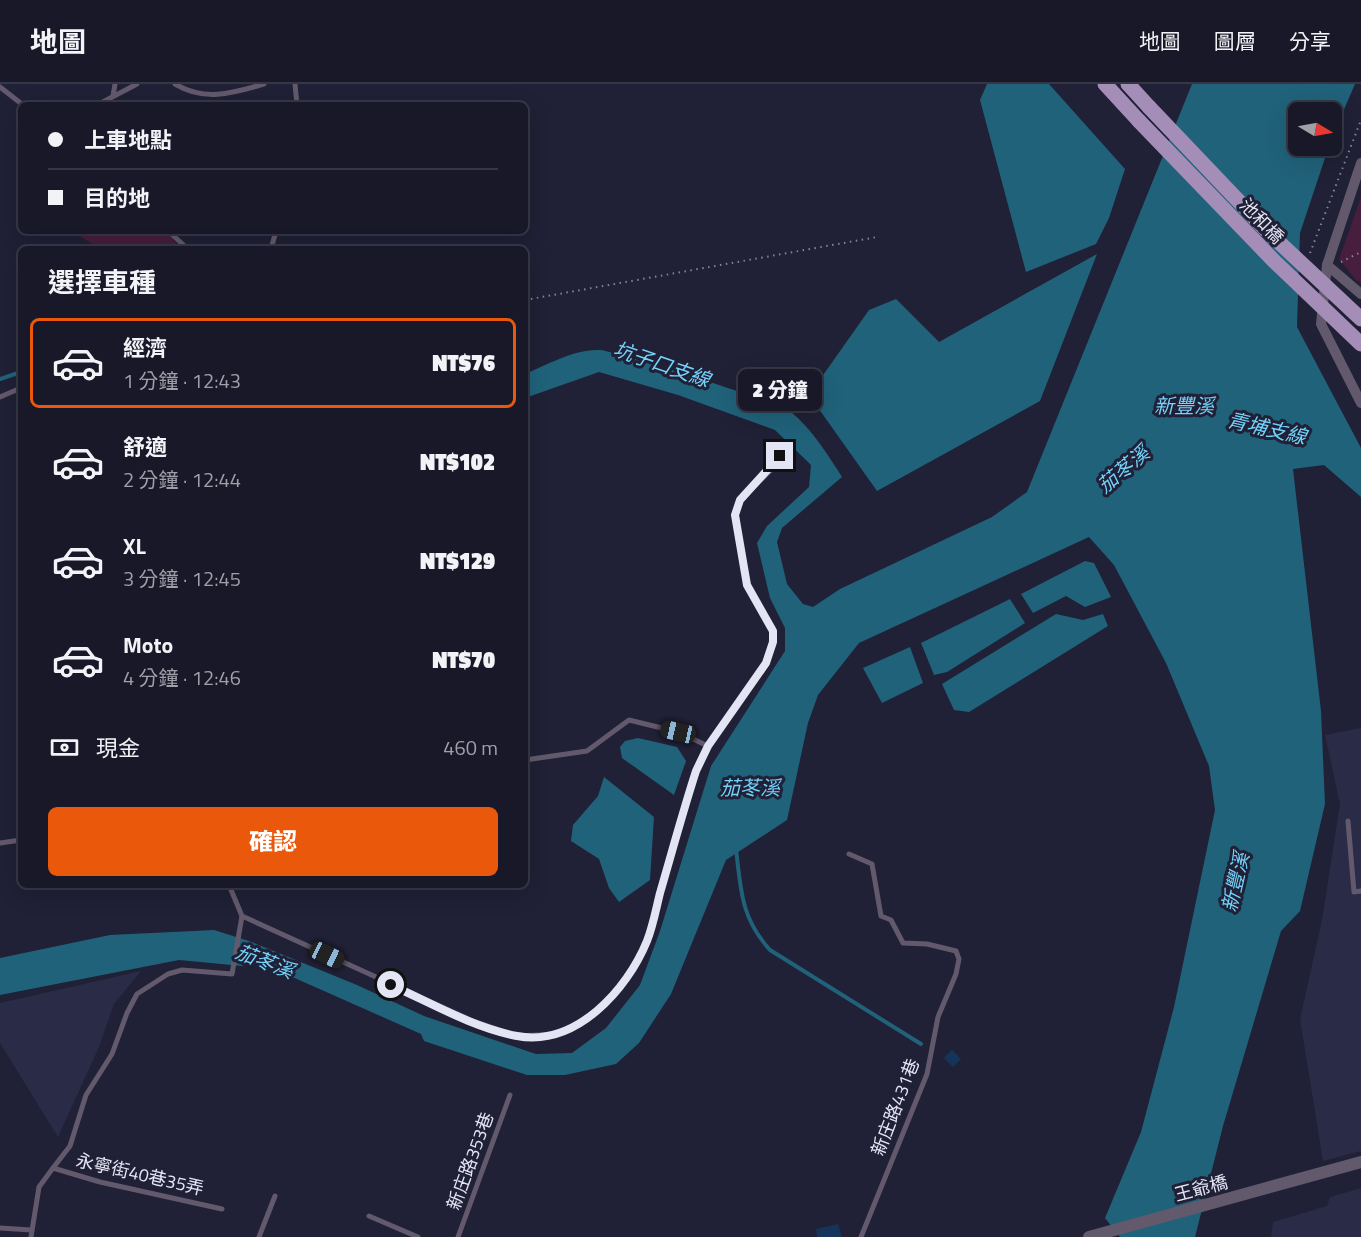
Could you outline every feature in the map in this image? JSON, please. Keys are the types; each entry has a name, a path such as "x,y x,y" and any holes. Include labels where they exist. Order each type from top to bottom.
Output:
{"main road":[{"name":"池和橋","path":"1105,84 1274,261 1361,344"},
{"name":"池和橋","path":"1128,84 1268,232 1361,319"}],"street":[{"path":"1361,163 1332,265 1323,302 1321,324 1334,345 1361,403"},
{"path":"1332,265 1349,286 1361,294"},
{"path":"1323,302 1349,286"},
{"name":"王爺橋","path":"1094,1236 1361,1162"}],"lane":[{"path":"113,96 115,84"},
{"path":"102,102 137,84"},
{"path":"175,84 214,96 227,95 264,84"},
{"path":"295,84 297,102"},
{"path":"0,87 19,102"},
{"path":"171,234 185,246"},
{"path":"0,397 18,389"},
{"path":"242,916 475,1022 518,1036 557,1034 586,1019 607,1003 629,973 647,941 688,794 708,746 766,663 773,642 773,631 747,585 735,515 740,500 780,456"},
{"path":"528,760 587,751 623,722 629,720 678,732 708,746"},
{"path":"1348,821 1354,892 1361,891"},
{"path":"0,843 18,840"},
{"name":"新庄路431巷","path":"849,854 872,864 881,916 891,920 903,943 927,944 956,951 959,959 956,974 938,1017 927,1074 861,1237"},
{"path":"53,1168 70,1146 86,1095 112,1054 127,1013 137,994 168,974 182,970 232,974 242,916 230,888"},
{"name":"新庄路353巷","path":"458,1237 510,1095"},
{"name":"永寧街40巷35弄","path":"31,1237 39,1187 53,1168 100,1182 222,1209"},
{"path":"259,1237 275,1196"},
{"path":"369,1216 418,1237"},
{"path":"0,1228 31,1230"}],"path":[{"path":"1309,252 1361,121"},
{"path":"528,299 877,237"},
{"path":"1332,265 1361,252"}],"shaded area":[{"path":"1361,197 1361,283 1339,259"},
{"path":"77,234 168,234 179,246 95,246"},
{"path":"1361,728 1361,1151 1323,1161 1300,1019 1322,920 1340,804 1325,735"},
{"path":"141,971 114,1004 99,1047 58,1137 0,1043 0,1003"},
{"path":"1361,1188 1361,1237 1271,1237 1273,1222 1327,1206 1330,1197"}],"water":[{"path":"987,84 1049,84 1125,169 1109,218 1096,244 1026,272 980,100"},
{"name":"新豐溪","path":"1192,84 1355,84 1342,114 1342,102 1288,102 1288,156 1326,156 1300,233 1297,327 1361,448 1361,497 1324,465 1293,469 1321,711 1325,804 1300,911 1281,931 1223,1126 1195,1237 1120,1237 1105,1218 1141,1132 1174,1007 1215,810 1209,766 1166,663 1114,565 1089,537 859,643 818,695 808,723 787,820 726,860 671,994 639,1043 616,1064 565,1075 527,1075 424,1041 421,1034 254,960 242,966 179,960 0,995 0,958 110,935 214,930 249,941 357,985 424,1016 536,1054 572,1053 606,1028 640,985 660,931 711,766 785,651 785,628 770,598 757,543 767,526 809,487 811,465 775,430 678,395 599,372 528,397 528,373 570,355 599,350 698,378 791,412 813,434 842,477 782,528 777,542 787,584 803,604 813,607 840,589 992,517 1027,492"},
{"path":"1097,254 1040,401 877,491 809,395 869,310 896,299 939,342"},
{"path":"1085,561 1094,563 1111,597 1085,607 1066,596 1033,613 1021,594"},
{"path":"1010,599 1025,623 947,672 934,675 921,643"},
{"path":"1056,614 1083,620 1103,614 1108,626 969,712 954,710 942,684"},
{"path":"910,647 923,683 882,703 863,668"},
{"path":"638,738 677,747 686,761 674,795 622,758 620,747 625,741"},
{"path":"604,777 654,817 650,880 619,902 609,888 599,859 571,841 573,825 598,796"}],"building":[{"path":"952,1050 961,1059 953,1067 944,1058"},
{"path":"838,1224 842,1237 817,1237 816,1229"}],"waterway":[{"name":"坑子口支線","path":"0,379 18,373"},
{"path":"736,849 741,891 748,915 753,927 770,950 921,1044"}],"route":[{"path":"391,985 475,1022 518,1036 557,1034 586,1019 607,1003 629,973 647,941 696,771 708,746 766,663 773,642 773,631 747,585 735,515 740,500 771,470 780,456"}],"water label":[{"name":"青埔支線","path":"1267,428"},
{"name":"茄苳溪","path":"1123,469"},
{"name":"茄苳溪","path":"750,787"},
{"name":"茄苳溪","path":"265,961"}]}
